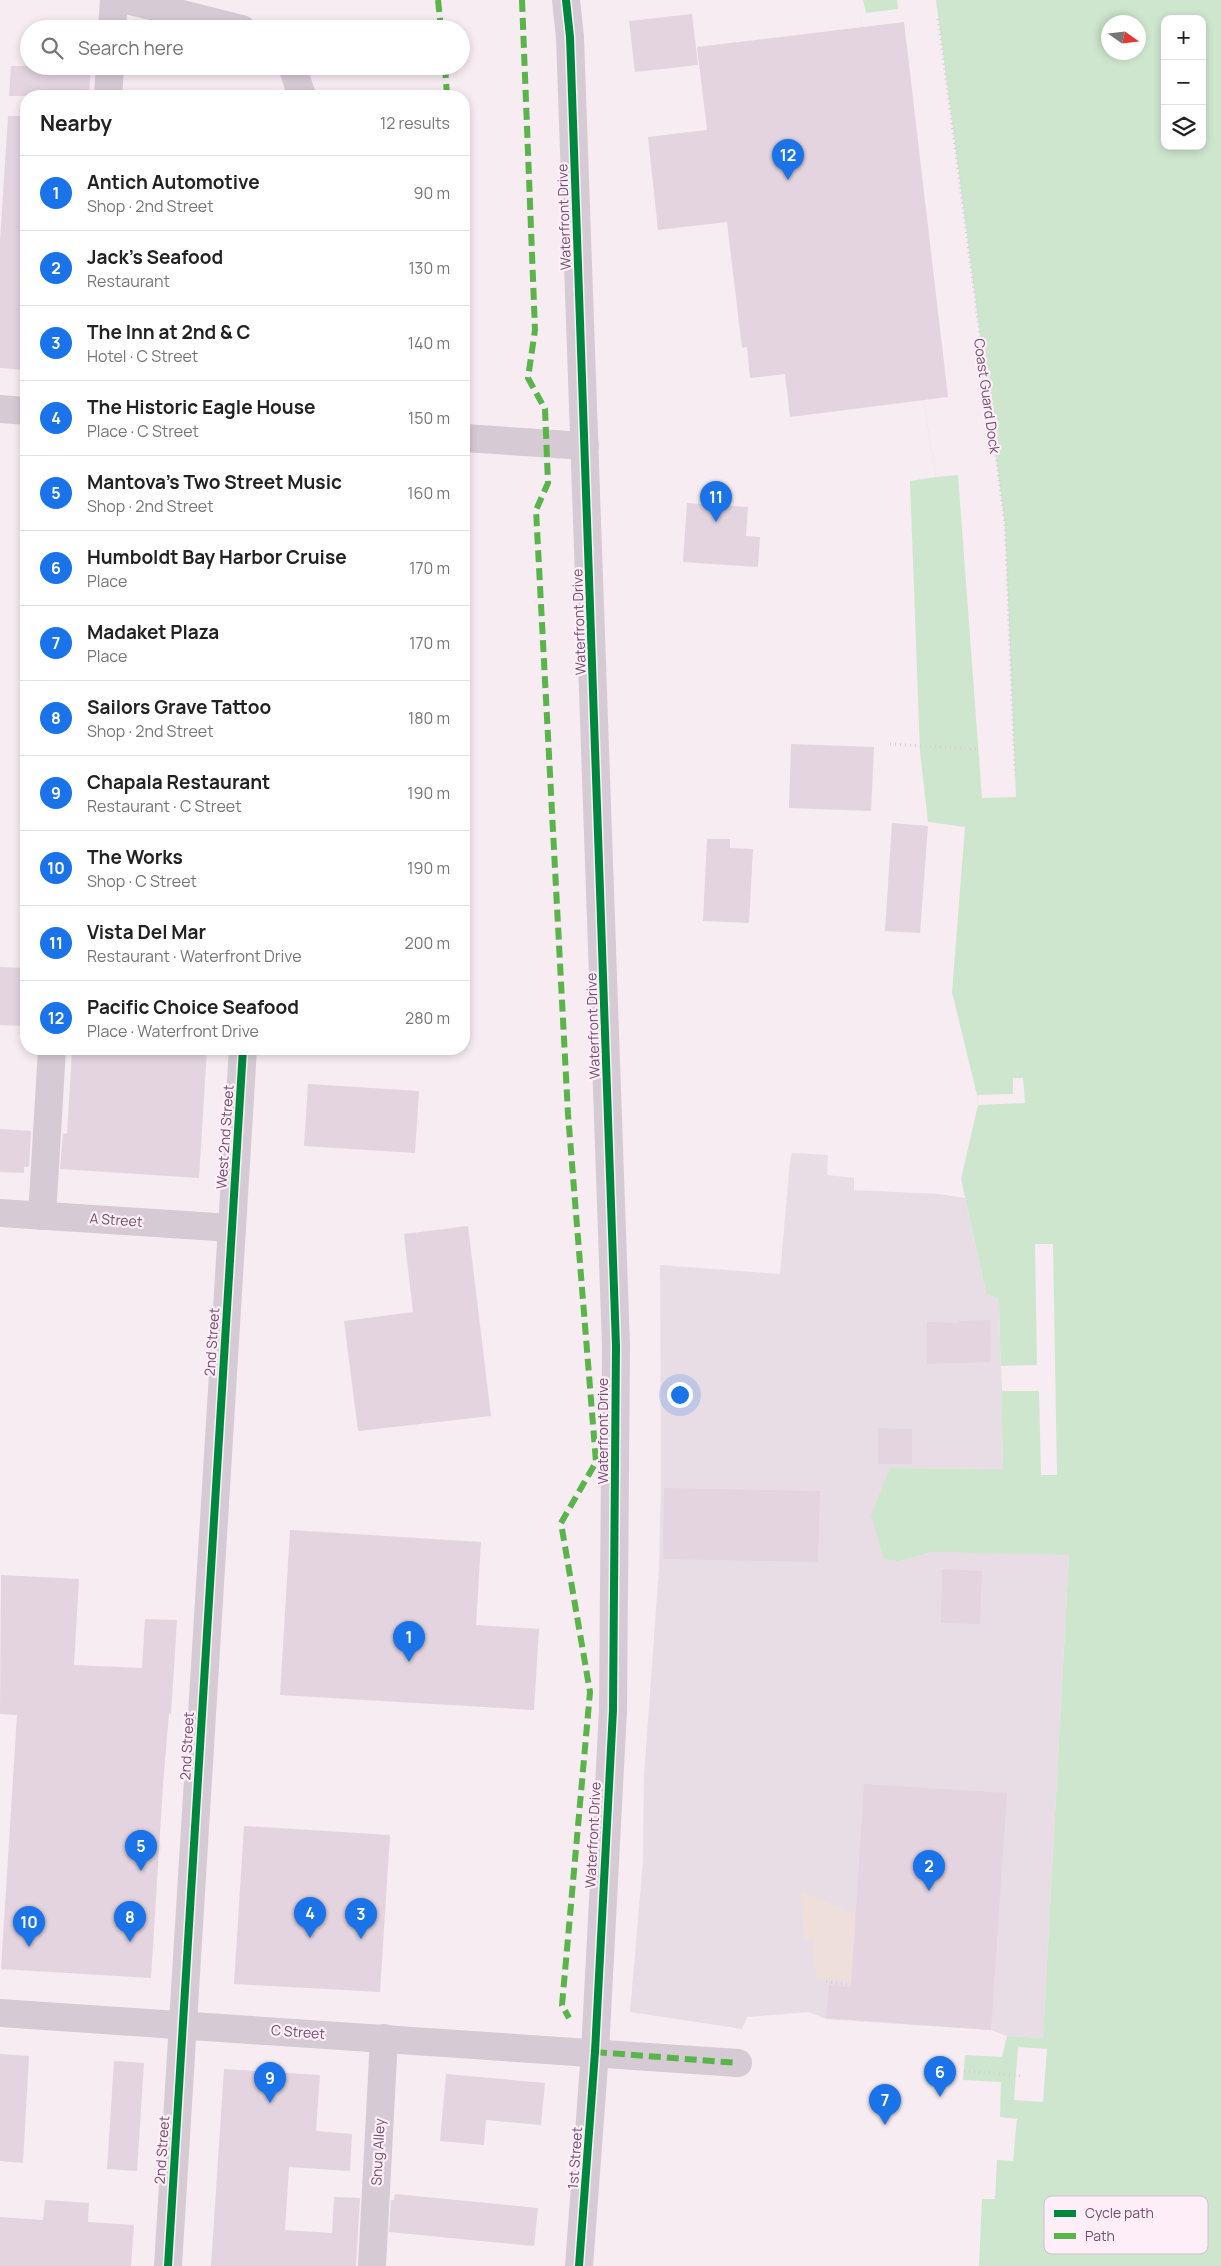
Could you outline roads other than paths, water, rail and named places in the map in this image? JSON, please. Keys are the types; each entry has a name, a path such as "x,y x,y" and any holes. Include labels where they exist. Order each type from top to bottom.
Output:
{"street":[{"path":"113,20 114,0"},
{"path":"126,0 206,20"},
{"name":"Waterfront Drive","path":"566,0 570,37 616,1346 613,1710 595,2052"},
{"path":"108,90 109,75"},
{"path":"295,75 300,90"},
{"path":"0,409 20,411"},
{"path":"470,438 585,446"},
{"path":"42,1216 52,1055"},
{"name":"West 2nd Street","path":"232,1228 243,1055"},
{"name":"A Street","path":"0,1213 232,1228"},
{"name":"2nd Street","path":"168,2266 232,1228"},
{"name":"C Street","path":"0,2013 738,2063"},
{"name":"Snug Alley","path":"372,2266 384,2038"},
{"name":"1st Street","path":"579,2266 595,2052"}],"place":[{"name":"Pacific Choice Seafood","path":"788,180"},
{"name":"Vista Del Mar","path":"716,522"},
{"name":"Antich Automotive","path":"409,1662"},
{"name":"Mantova's Two Street Music","path":"141,1871"},
{"name":"Jack's Seafood","path":"929,1891"},
{"name":"The Historic Eagle House","path":"310,1938"},
{"name":"The Inn at 2nd & C","path":"361,1939"},
{"name":"Sailors Grave Tattoo","path":"130,1942"},
{"name":"The Works","path":"29,1947"},
{"name":"Humboldt Bay Harbor Cruise","path":"940,2097"},
{"name":"Chapala Restaurant","path":"270,2103"},
{"name":"Madaket Plaza","path":"885,2125"}]}
